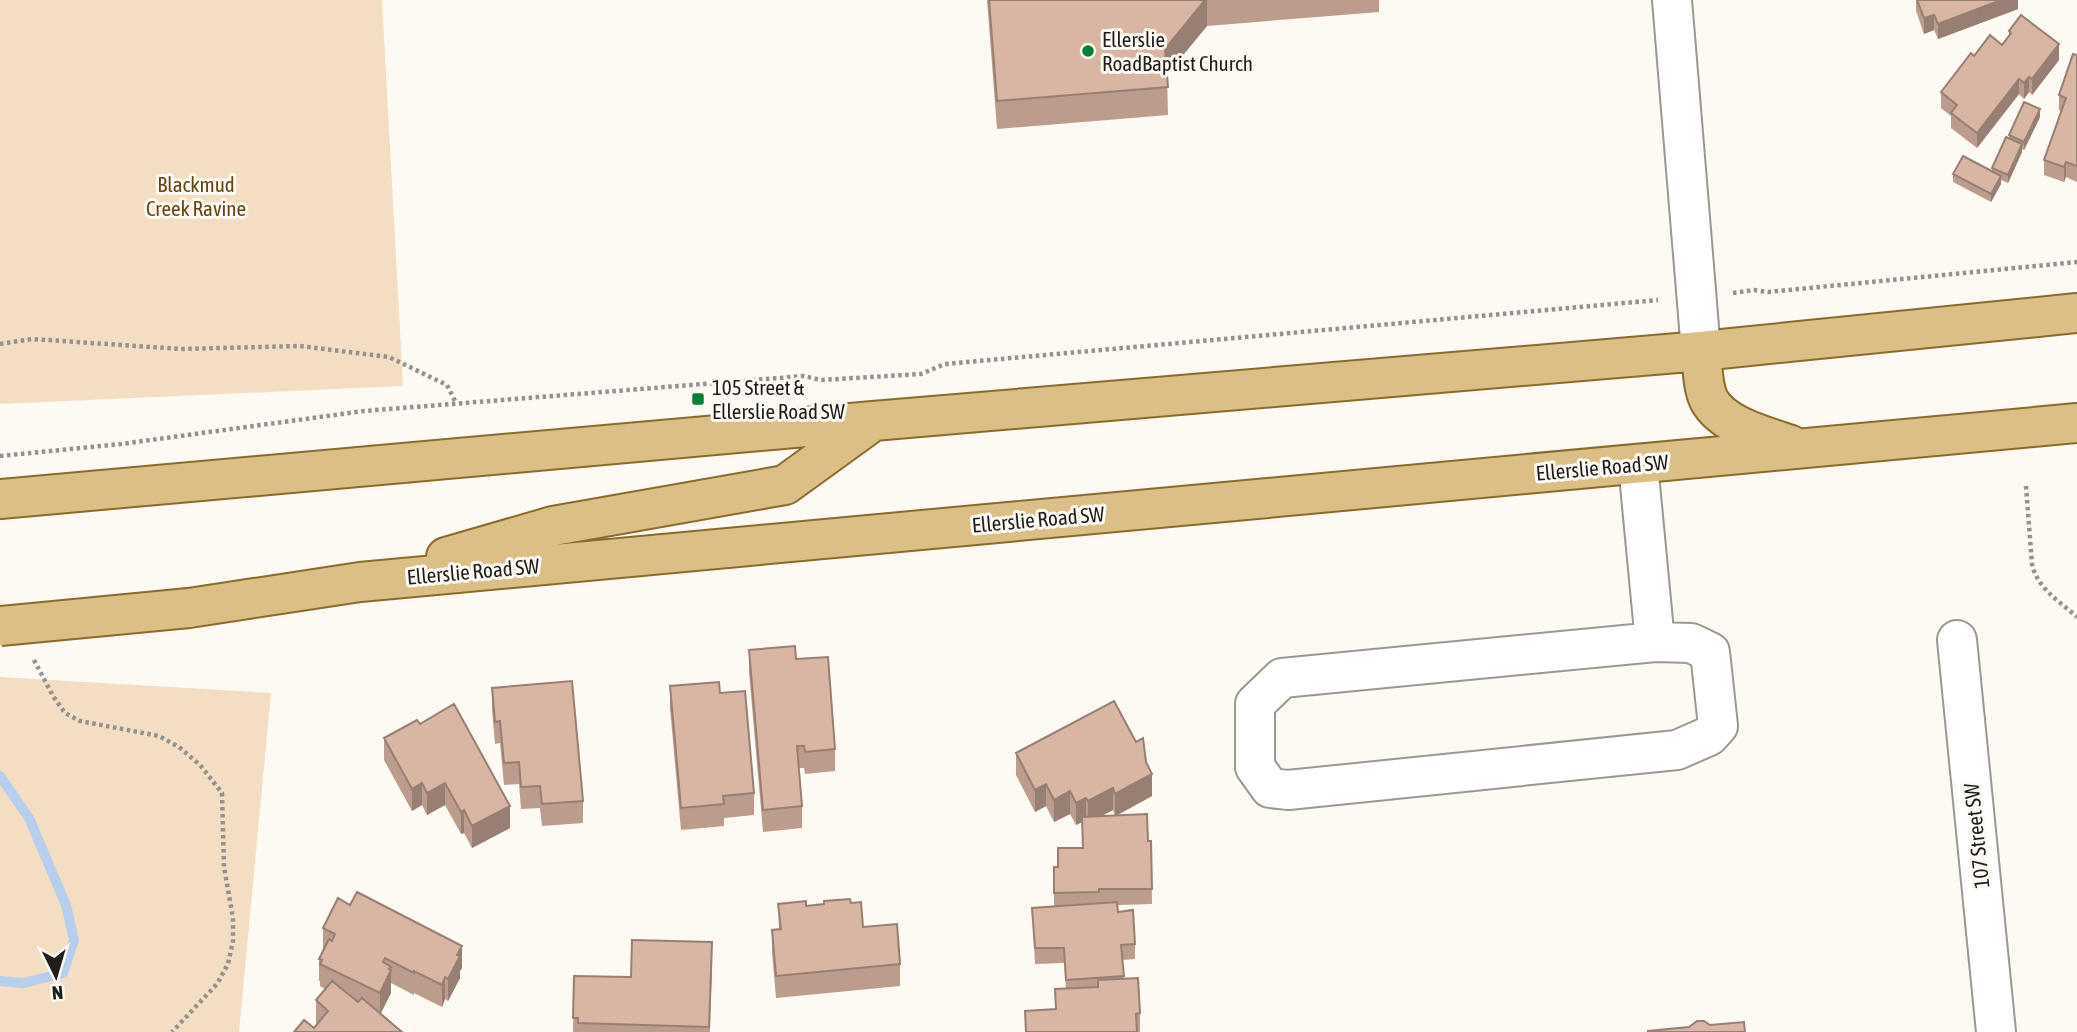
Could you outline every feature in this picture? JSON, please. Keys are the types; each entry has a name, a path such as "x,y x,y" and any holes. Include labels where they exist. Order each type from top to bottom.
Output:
{"main road":[{"path":"0,499 1701,351 2077,313"},
{"path":"1701,351 1709,401 1720,412 1730,421 1749,430 1801,448"},
{"path":"360,582 553,526 785,485 873,421"},
{"name":"Ellerslie Road SW","path":"0,625 189,608 360,582 2077,423"}],"street":[{"path":"1672,0 1701,351"},
{"path":"1638,464 1655,642"},
{"name":"107 Street SW","path":"1957,640 1996,1032"},
{"path":"1655,642 1691,643 1710,652 1718,726 1709,736 1677,750 1288,790 1270,788 1255,766 1255,704 1282,678 1655,642"}],"path":[{"path":"1754,290 1768,292 2077,262"},
{"path":"0,456 121,444 364,411 804,376 821,380 922,374 945,364 1650,301"},
{"path":"0,344 32,339 181,349 300,346 388,358 447,385 456,403"},
{"path":"2026,486 2034,574 2047,591 2077,617"},
{"path":"29,650 65,713 80,721 159,736 179,747 200,765 222,793 225,867 232,906 233,941 228,964 217,985 172,1032"}],"green space":[{"name":"Blackmud Creek Ravine","path":"0,0 382,0 403,386 0,404"},
{"path":"0,677 271,693 239,1032 0,1032"}],"building":[{"name":"Ellerslie RoadBaptist Church","path":"989,0 1205,0 1165,49 1168,87 997,101"},
{"path":"1917,0 2001,0 1938,24 1934,15 1924,18"},
{"path":"2021,15 2059,44 2032,79 2029,77 2024,83 2019,79 1977,133 1951,113 1957,105 1941,92 1971,53 1974,56 1990,35 2002,45"},
{"path":"2073,54 2077,55 2077,166 2066,162 2064,167 2044,160 2066,98 2059,95"},
{"path":"2024,102 2040,109 2024,142 2009,135"},
{"path":"2006,137 2022,144 2008,175 1992,168"},
{"path":"1963,156 2001,176 1991,194 1953,174"},
{"path":"795,646 796,659 828,657 835,749 805,752 804,746 797,746 802,806 763,810 749,650"},
{"path":"572,681 583,801 542,804 540,786 521,787 519,762 504,763 500,721 495,722 492,688"},
{"path":"719,682 720,693 745,691 754,793 723,796 724,804 681,808 670,686"},
{"path":"1114,701 1136,742 1143,738 1146,762 1152,774 1115,794 1113,788 1088,801 1086,798 1076,803 1070,791 1054,800 1046,784 1035,790 1016,753"},
{"path":"454,704 510,806 472,826 445,783 427,793 422,783 412,789 384,738 417,720 420,724"},
{"path":"1147,814 1148,841 1151,841 1152,889 1099,889 1099,892 1054,893 1054,867 1058,867 1058,848 1083,848 1082,817"},
{"path":"357,892 462,946 457,955 460,956 442,985 385,958 383,962 391,967 391,970 380,993 320,964 322,960 319,959 329,939 332,941 335,934 323,928 338,898 350,905"},
{"path":"850,899 851,903 861,902 863,927 897,924 900,964 776,976 772,930 781,929 778,904 806,901 806,906 824,904 824,901"},
{"path":"1117,902 1118,912 1133,910 1135,944 1121,945 1124,976 1066,980 1064,948 1035,948 1032,908"},
{"path":"632,940 712,942 709,1027 578,1023 578,1018 573,1018 574,976 631,977"},
{"path":"1138,978 1140,1013 1136,1014 1137,1032 1026,1032 1025,1011 1056,1009 1055,989 1098,987 1098,980"},
{"path":"332,981 358,1002 362,998 402,1032 294,1032 304,1020 314,1028 328,1011 316,1000"},
{"path":"1697,1021 1710,1025 1744,1022 1745,1032 1648,1032 1689,1027"}],"waterway":[{"path":"0,776 29,818 66,905 74,940 63,973 24,983 0,981"}],"place":[{"name":"Ellerslie RoadBaptist Church","path":"1088,51"},
{"name":"105 Street & Ellerslie Road SW","path":"698,399"}]}
